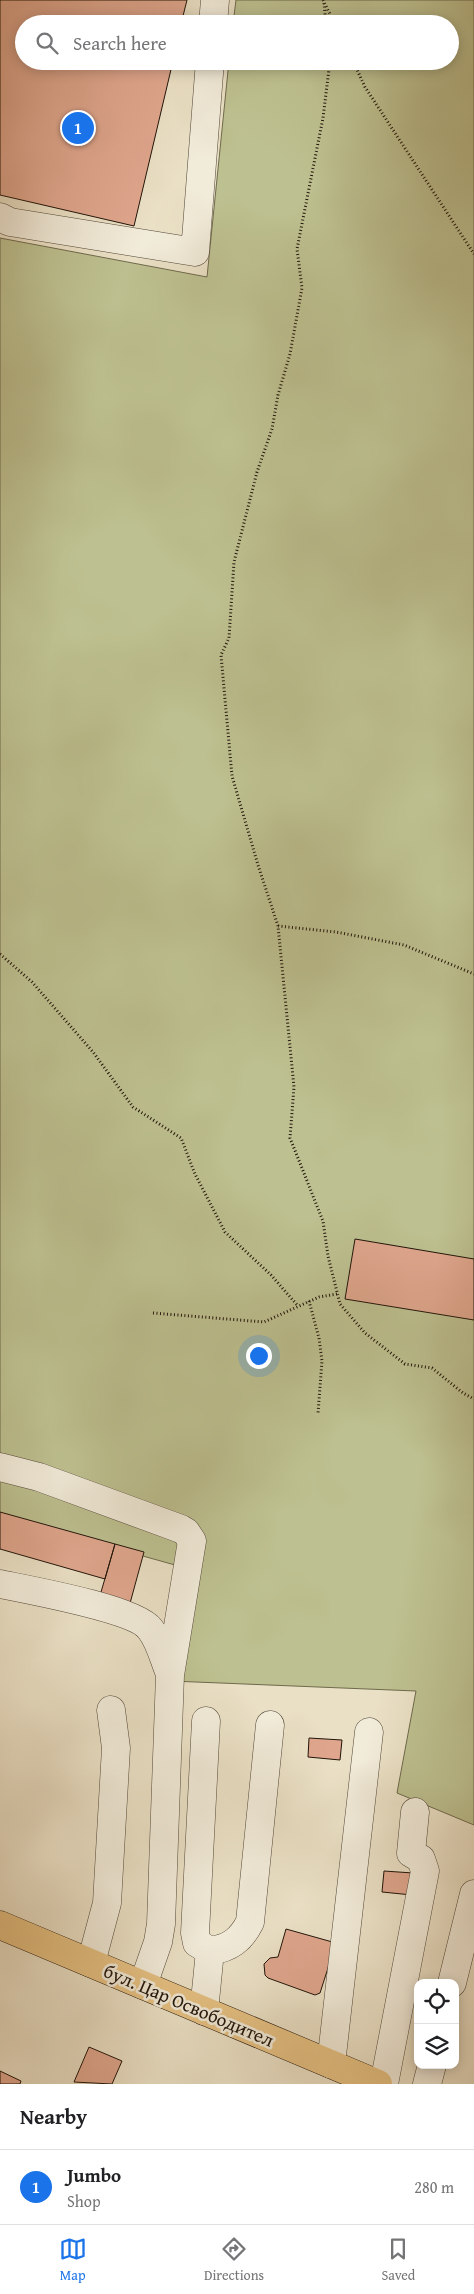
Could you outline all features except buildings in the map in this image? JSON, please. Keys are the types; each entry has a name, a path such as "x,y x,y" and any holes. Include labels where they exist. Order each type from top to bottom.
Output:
{"main road":[{"name":"бул. Цар Освободител","path":"0,1925 378,2084"}],"lane":[{"path":"214,15 215,0"},
{"path":"0,217 10,222 195,252 209,70"},
{"path":"0,1466 84,1493 181,1529 190,1536 192,1545 170,1675 161,1924 158,1942 143,1985"},
{"path":"0,1584 102,1608 143,1622 155,1637 170,1675"},
{"path":"91,1963 107,1903 116,1748 111,1710"},
{"path":"206,1721 195,1933 197,1943 210,1951 223,1949 235,1943 244,1934 250,1922 270,1725"},
{"path":"331,2064 369,1732"},
{"path":"384,2084 425,1871 421,1859 411,1853 415,1812"},
{"path":"453,1979 474,1894"},
{"path":"204,2011 210,1951"},
{"path":"427,2084 431,2069"}],"path":[{"path":"323,0 325,15"},
{"path":"323,0 330,15"},
{"path":"329,70 323,118 297,249 302,288 290,354 278,395 272,429 257,472 234,562 229,638 221,655 232,776 278,926 294,1087 290,1138 323,1221 328,1256 340,1304 365,1333 405,1364 432,1368 463,1393 474,1399"},
{"path":"357,70 365,87 474,254"},
{"path":"278,926 336,932 404,945 474,974"},
{"path":"0,954 32,982 87,1045 133,1107 180,1138 195,1174 224,1232 271,1275 298,1306"},
{"path":"152,1314 264,1322 309,1301 337,1294"},
{"path":"309,1301 319,1338 322,1361 318,1413"}],"green space":[{"path":"236,0 474,0 474,1825 397,1793 416,1691 171,1681 175,1565 0,1516 0,238 207,277 228,70 459,70 459,15 234,15"}],"place":[{"name":"Jumbo","path":"78,128"}]}
